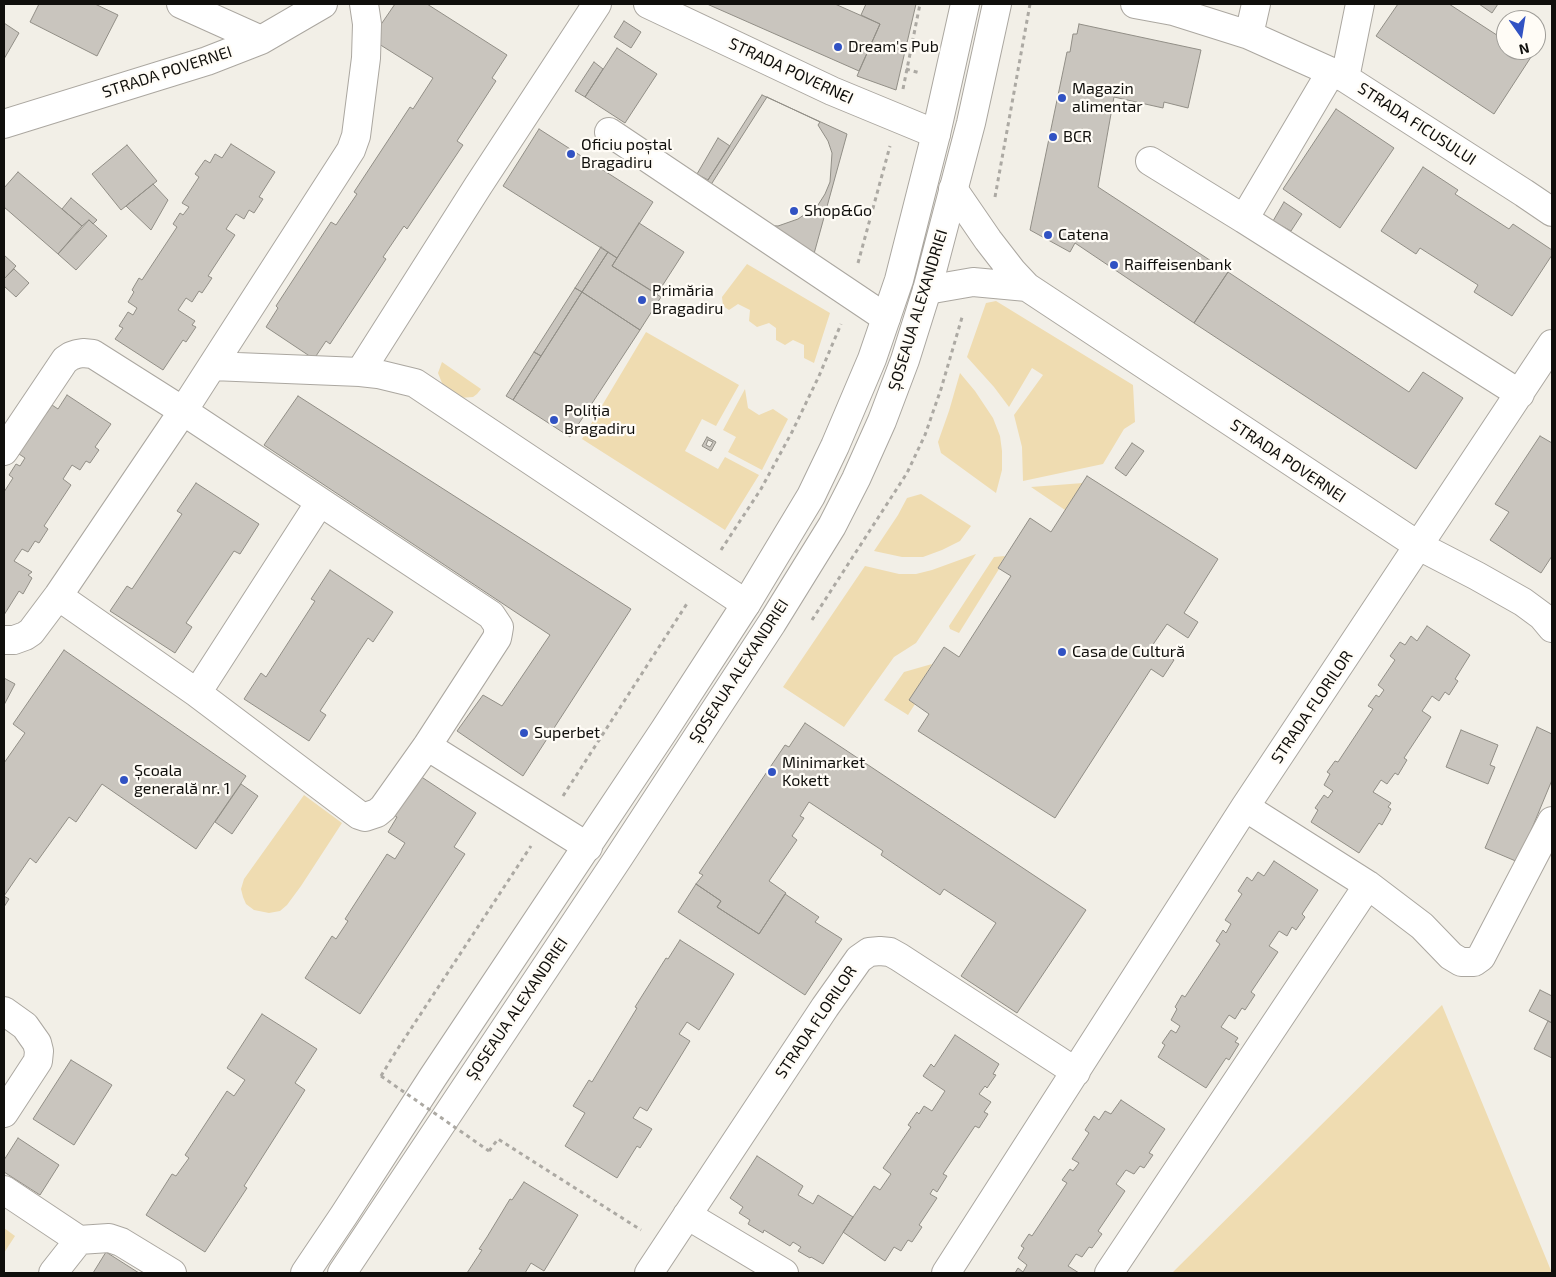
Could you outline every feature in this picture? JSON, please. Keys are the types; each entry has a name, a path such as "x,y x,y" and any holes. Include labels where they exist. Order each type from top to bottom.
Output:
{"main road":[{"path":"181,4 261,40"},
{"name":"STRADA POVERNEI","path":"4,124 207,61 261,40 323,4"},
{"path":"4,640 14,640 31,632 58,596 183,411 350,150 356,136 366,58 367,24 364,4"},
{"path":"360,372 596,4"},
{"name":"STRADA POVERNEI","path":"648,4 832,92 936,134"},
{"name":"ȘOSEAUA ALEXANDRIEI","path":"304,1273 588,847 746,604 788,536 823,471 872,359 906,254 936,134 965,4"},
{"name":"ȘOSEAUA ALEXANDRIEI","path":"342,1273 619,857 772,623 832,526 882,421 927,290 973,115 996,4"},
{"path":"1135,4 1173,11 1249,35 1338,74 1244,219"},
{"path":"1249,35 1256,4"},
{"name":"STRADA FICUSULUI","path":"1357,5 1338,74 1552,212"},
{"path":"609,132 886,318"},
{"path":"1150,161 1520,394"},
{"path":"953,189 988,240 1012,272 1027,288"},
{"path":"927,290 973,282 1027,288"},
{"name":"STRADA POVERNEI","path":"1027,288 1419,546 1523,602 1542,616 1552,628"},
{"name":"STRADA FLORILOR","path":"946,1273 1245,808 1552,344"},
{"path":"4,451 65,360 77,354 93,354 183,411 491,615 498,627 497,638 427,746 383,808 377,813 366,817 359,815 197,693 58,596"},
{"name":"ȘOSEAUA ALEXANDRIEI","path":"212,366 360,372 378,374 415,383 746,604"},
{"path":"197,693 320,502"},
{"path":"427,746 588,847"},
{"path":"1245,808 1368,885 1422,926 1451,956 1461,962 1474,962 1481,957 1552,821"},
{"path":"1110,1273 1368,885"},
{"name":"STRADA FLORILOR","path":"649,1273 825,1007 855,964 869,952 890,952 900,957 1076,1072"},
{"path":"4,1011 25,1026 37,1043 38,1061 4,1113"},
{"path":"4,1190 79,1240 109,1238 122,1242 172,1273"},
{"path":"687,1215 784,1273"},
{"path":"53,1273 79,1240"}],"path":[{"path":"988,240 1030,4"},
{"path":"381,1076 489,1151 498,1139 667,1246"}],"shaded area":[{"path":"747,264 830,313 814,363 804,358 804,345 793,340 785,345 776,340 776,328 769,323 757,327 749,321 750,310 738,304 729,310 723,306 722,297"},
{"path":"996,301 1133,385 1135,422 1124,429 1103,464 1023,481 1022,447 1014,415 1043,375 1032,368 1009,407 967,357 986,303"},
{"path":"646,332 739,385 716,426 702,419 685,451 718,469 725,457 759,475 725,530 582,439"},
{"path":"442,362 481,389 473,397 460,398 444,388 438,373"},
{"path":"960,373 993,418 1000,436 1002,470 996,493 941,453 938,442"},
{"path":"745,389 748,408 759,415 773,409 788,419 762,470 728,452 736,437 723,430"},
{"path":"1083,483 1065,510 1031,487"},
{"path":"921,494 971,526 960,541 923,557 902,557 874,551 907,498"},
{"path":"976,554 916,643 894,657 844,727 783,687 865,566 899,574 916,574"},
{"path":"1005,556 999,569 959,633 950,629 949,626 994,557"},
{"path":"932,664 910,700 915,704 908,715 884,700 904,672"},
{"path":"304,795 342,823 287,905 280,911 269,913 254,910 246,904 243,897 241,889 244,879"},
{"path":"1442,1005 1552,1273 1172,1273"},
{"path":"4,1228 15,1236 4,1253"}],"building":[{"path":"39,4 95,4 118,15 97,56 30,22"},
{"path":"395,4 427,4 507,55 492,78 496,81 457,141 463,145 407,229 404,226 383,257 386,259 330,344 326,341 314,359 266,327 278,308 276,306 331,222 336,225 357,194 354,192 410,107 413,109 433,78 371,39"},
{"name":"Dream's Pub","path":"707,4 835,4 880,24 859,71"},
{"path":"866,4 916,4 896,90 857,76 880,24 861,15"},
{"path":"1398,4 1449,4 1496,35 1496,60 1529,60 1494,114 1376,36"},
{"path":"1479,4 1498,4 1492,13"},
{"path":"624,21 641,32 631,48 614,37"},
{"path":"4,23 19,33 4,59"},
{"path":"1079,24 1201,50 1188,108 1164,102 1163,108 1114,97 1098,187 1228,272 1194,323 1075,243 1070,252 1030,230 1067,52 1070,52 1073,34 1077,34"},
{"path":"617,48 657,74 625,123 585,97"},
{"path":"594,62 603,69 585,97 575,91"},
{"path":"762,95 847,134 812,261 701,191"},
{"path":"767,97 820,122 818,125 828,141 832,153 830,182 818,205 798,219 778,226 758,225 705,194"},
{"path":"1336,109 1394,148 1340,228 1283,189"},
{"path":"539,129 653,202 617,258 503,186"},
{"path":"718,138 730,146 708,180 697,174"},
{"path":"231,144 275,172 259,197 263,199 254,213 249,210 244,219 236,214 226,229 235,235 208,276 212,278 202,293 199,291 192,302 186,298 178,310 195,321 192,325 196,327 186,342 183,340 163,370 115,339 123,328 119,326 128,312 133,315 137,308 128,302 134,292 132,290 139,278 142,280 177,227 173,224 180,213 183,215 189,207 182,203 199,177 195,174 205,160 210,163 215,154 222,158"},
{"path":"127,145 157,181 121,210 92,174"},
{"path":"1423,167 1458,190 1455,194 1509,229 1513,224 1552,250 1552,255 1512,316 1474,292 1478,285 1420,248 1416,254 1381,231"},
{"path":"18,172 82,226 58,254 4,207 4,188"},
{"path":"153,184 168,200 151,230 126,206"},
{"path":"71,198 97,220 93,224 89,220 82,226 62,209"},
{"path":"1284,202 1302,214 1291,231 1273,221"},
{"path":"89,220 107,236 76,270 58,254"},
{"path":"639,223 684,252 657,294 612,266"},
{"path":"601,247 608,252 582,292 575,288"},
{"path":"608,252 617,258 612,266 661,297 640,330 582,292"},
{"path":"4,255 16,266 4,279"},
{"path":"14,269 29,283 16,297 4,286 4,279"},
{"path":"1228,272 1409,392 1423,372 1463,398 1416,469 1194,323"},
{"path":"575,288 582,292 541,356 534,352"},
{"path":"582,292 640,330 570,437 513,400"},
{"path":"534,352 541,356 513,400 506,396"},
{"path":"67,395 111,424 95,447 99,450 90,463 86,461 80,470 72,465 63,479 71,485 44,526 48,529 39,543 35,541 28,552 22,549 14,561 32,572 28,575 32,578 23,594 19,591 4,615 4,492 13,478 9,475 16,464 20,466 25,458 19,454 41,411 46,414 52,405 58,409"},
{"path":"298,396 631,609 523,776 457,731 483,695 502,706 550,635 264,445"},
{"path":"1540,436 1552,443 1552,556 1541,573 1490,540 1509,512 1495,504"},
{"path":"707,437 716,442 711,451 702,446"},
{"path":"708,440 713,442 710,447 706,445"},
{"path":"1132,443 1144,451 1126,476 1115,468"},
{"name":"Casa de Cultură","path":"1087,476 1218,559 1184,613 1198,622 1188,638 1167,624 1152,646 1174,660 1163,677 1151,669 1055,818 918,731 929,714 909,700 944,647 959,657 1011,576 998,568 1030,518 1051,532"},
{"path":"196,483 259,524 240,554 234,551 186,623 192,627 175,653 110,611 127,586 132,589 182,514 177,511"},
{"path":"330,570 393,612 373,642 368,638 320,711 326,715 309,741 244,699 261,673 266,677 315,601 311,599"},
{"path":"1427,626 1470,655 1455,679 1458,681 1449,695 1445,692 1439,701 1432,696 1422,711 1431,717 1404,758 1407,760 1398,775 1395,773 1387,784 1381,780 1373,792 1391,803 1388,807 1391,809 1382,825 1379,823 1359,853 1311,822 1318,810 1315,808 1324,795 1328,798 1333,791 1324,785 1330,774 1327,772 1335,761 1338,762 1373,709 1368,706 1376,695 1379,697 1384,690 1378,685 1395,660 1390,656 1400,642 1405,645 1411,636 1417,641"},
{"name":"Școala generală nr. 1","path":"64,650 246,776 196,849 102,784 76,822 69,817 36,863 30,858 4,896 4,763 25,733 13,724"},
{"path":"4,678 15,684 4,705"},
{"path":"805,723 1086,910 1017,1013 961,976 996,923 944,889 940,895 881,855 883,851 809,802 800,816 804,818 792,836 797,840 769,881 786,893 759,934 717,907 721,901 696,884 703,875 699,873 785,745 789,747"},
{"path":"1537,727 1552,734 1552,780 1518,862 1485,848"},
{"path":"1461,730 1498,745 1490,765 1495,767 1488,784 1446,767"},
{"path":"417,774 476,813 454,847 465,854 360,1014 305,978 332,936 336,939 348,921 345,919 387,854 395,859 405,843 388,832 397,817 392,814"},
{"path":"241,784 258,796 232,834 215,822"},
{"path":"1274,861 1318,890 1302,914 1305,917 1296,930 1292,927 1287,936 1279,931 1269,946 1278,952 1251,992 1255,995 1245,1010 1242,1008 1235,1019 1229,1015 1221,1027 1238,1038 1235,1042 1239,1044 1229,1060 1226,1058 1206,1088 1158,1057 1165,1045 1162,1043 1171,1030 1176,1033 1180,1026 1171,1020 1177,1009 1175,1007 1182,995 1185,997 1220,944 1216,941 1223,930 1226,933 1231,924 1225,920 1242,894 1238,891 1247,877 1252,881 1258,872 1264,876"},
{"path":"696,884 721,901 717,907 759,934 785,894 819,917 815,922 842,939 805,995 678,912"},
{"path":"4,896 9,899 4,907"},
{"path":"680,940 734,974 699,1030 687,1022 679,1034 690,1041 647,1111 640,1107 633,1118 652,1129 640,1148 637,1146 617,1178 565,1146 585,1113 573,1106 589,1080 592,1082 637,1008 635,1007 666,958 668,959"},
{"path":"1540,990 1552,996 1552,1023 1529,1011"},
{"path":"262,1014 317,1049 295,1083 305,1090 244,1186 247,1188 205,1252 146,1215 172,1174 176,1176 189,1158 185,1155 227,1091 234,1096 245,1080 227,1068"},
{"path":"1548,1021 1552,1023 1552,1058 1534,1049"},
{"path":"955,1035 999,1064 993,1074 996,1075 987,1088 985,1086 979,1094 991,1102 984,1112 988,1114 979,1128 975,1126 943,1174 947,1176 937,1192 933,1189 930,1194 937,1198 919,1225 922,1227 912,1242 908,1240 901,1251 894,1247 885,1261 843,1232 874,1186 880,1190 891,1174 883,1168 911,1127 908,1125 917,1112 919,1114 924,1106 932,1111 945,1091 923,1076 931,1064 934,1067"},
{"path":"71,1060 112,1085 74,1145 33,1119"},
{"path":"1121,1100 1165,1129 1149,1153 1153,1155 1144,1168 1140,1166 1134,1174 1126,1170 1116,1184 1125,1191 1098,1231 1102,1234 1092,1248 1089,1247 1082,1257 1076,1254 1068,1266 1079,1273 1015,1273 1018,1268 1023,1272 1027,1265 1018,1258 1024,1248 1021,1246 1029,1234 1032,1236 1067,1183 1062,1180 1070,1169 1073,1171 1079,1163 1072,1159 1089,1133 1085,1130 1094,1116 1099,1120 1105,1111 1111,1114"},
{"path":"18,1138 59,1165 40,1195 4,1172 4,1160"},
{"path":"757,1156 803,1186 798,1195 813,1204 818,1195 853,1217 823,1264 798,1251 801,1247 793,1242 790,1246 764,1230 763,1233 748,1224 750,1220 739,1213 743,1207 730,1198"},
{"path":"524,1182 578,1215 544,1271 531,1263 525,1273 467,1273 482,1250 479,1249 510,1199 512,1200"},
{"path":"106,1252 139,1273 93,1273"}],"place":[{"name":"Dream's Pub","path":"838,47"},
{"name":"Magazin alimentar","path":"1062,98"},
{"name":"BCR","path":"1053,137"},
{"name":"Oficiu poștal Bragadiru","path":"571,154"},
{"name":"Shop&Go","path":"794,211"},
{"name":"Catena","path":"1048,235"},
{"name":"Raiffeisenbank","path":"1114,265"},
{"name":"Primăria Bragadiru","path":"642,300"},
{"name":"Poliția Bragadiru","path":"554,420"},
{"name":"Casa de Cultură","path":"1062,652"},
{"name":"Superbet","path":"524,733"},
{"name":"Minimarket Kokett","path":"772,772"},
{"name":"Școala generală nr. 1","path":"124,780"}]}
